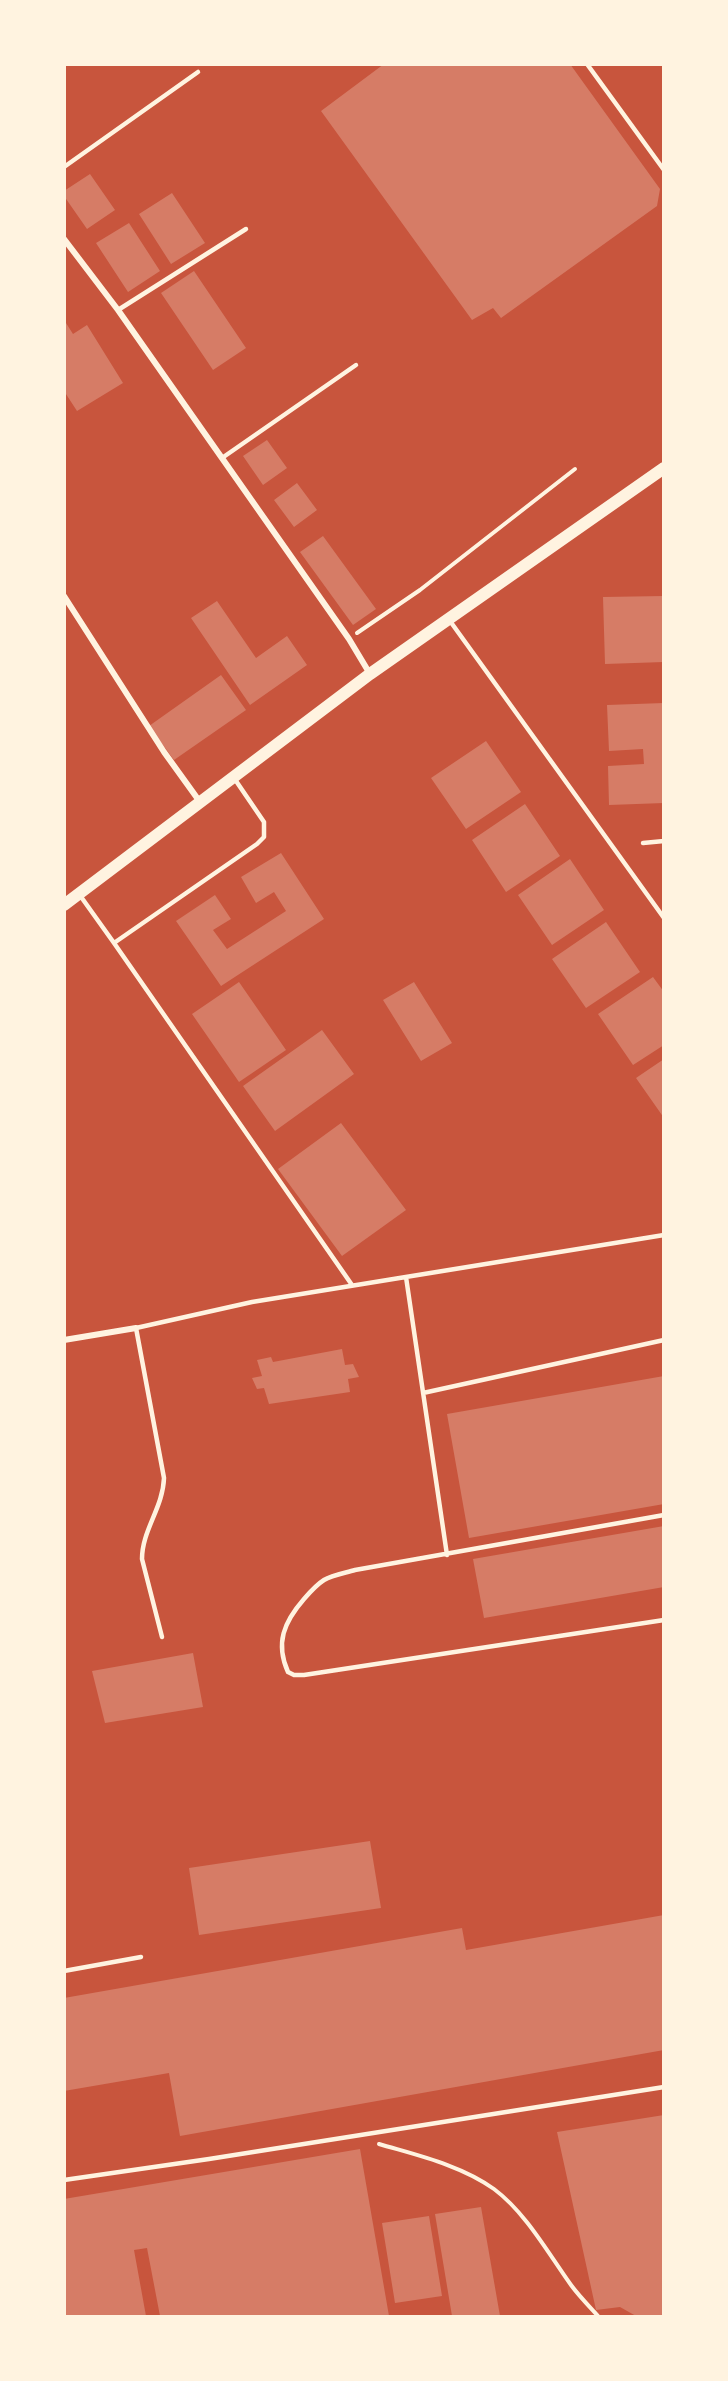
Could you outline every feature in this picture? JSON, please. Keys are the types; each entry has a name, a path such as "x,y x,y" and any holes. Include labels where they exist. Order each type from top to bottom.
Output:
{"main road":[{"path":"64,905 370,674 663,468"}],"street":[{"path":"64,239 118,310 349,639 370,674"},
{"path":"64,596 164,752 200,802"},
{"path":"64,1340 136,1328"}],"lane":[{"path":"587,64 663,170"},
{"path":"64,167 198,72"},
{"path":"118,310 246,229"},
{"path":"222,458 356,365"},
{"path":"449,620 663,918"},
{"path":"114,943 264,837 266,831 264,822 234,777"},
{"path":"643,843 663,841"},
{"path":"79,894 352,1285"},
{"path":"162,1637 142,1553 145,1535 164,1494 164,1478 136,1328 252,1302 663,1235"},
{"path":"406,1277 447,1555"},
{"path":"423,1393 663,1340"},
{"path":"663,1515 355,1570 326,1578 315,1586 290,1615 283,1629 281,1648 288,1672 294,1675 304,1675 663,1620"},
{"path":"64,1971 141,1957"},
{"path":"64,2180 663,2087"}],"path":[{"path":"349,639 420,590 575,469"},
{"path":"352,2136 427,2158 466,2174 493,2189 514,2208 573,2287 598,2316"}],"building":[{"path":"384,64 570,64 660,189 657,206 501,318 493,308 472,320 321,111"},
{"path":"90,174 115,210 87,229 64,196 64,191"},
{"path":"172,193 205,243 171,264 139,214"},
{"path":"129,223 160,271 128,292 96,243"},
{"path":"194,271 246,348 213,370 161,293"},
{"path":"66,323 73,334 87,325 123,383 77,411 64,391 64,324"},
{"path":"267,440 287,468 263,485 243,456"},
{"path":"297,483 317,510 294,527 274,500"},
{"path":"323,536 376,609 353,625 300,552"},
{"path":"664,596 664,662 605,664 603,597"},
{"path":"217,601 256,658 287,636 307,665 250,705 191,618"},
{"path":"221,675 246,710 174,760 149,726"},
{"path":"664,703 664,803 609,805 608,766 644,764 643,749 609,751 607,705"},
{"path":"486,741 521,792 466,829 431,778"},
{"path":"525,804 560,856 506,892 472,840"},
{"path":"281,853 324,919 221,986 176,921 215,895 231,919 213,930 227,949 286,911 274,892 256,903 241,877"},
{"path":"570,859 604,910 552,945 518,895"},
{"path":"606,922 640,972 586,1008 552,959"},
{"path":"653,977 664,992 664,1045 633,1065 598,1014"},
{"path":"239,982 286,1050 239,1082 192,1014"},
{"path":"414,982 452,1043 421,1061 383,1000"},
{"path":"322,1030 354,1074 275,1131 243,1086"},
{"path":"664,1059 664,1118 636,1078"},
{"path":"341,1123 406,1210 342,1256 278,1169"},
{"path":"342,1349 345,1365 353,1364 359,1377 348,1379 350,1392 269,1404 264,1388 257,1389 252,1378 262,1376 257,1360 271,1357 273,1362"},
{"path":"664,1376 664,1504 469,1538 447,1414"},
{"path":"664,1526 664,1587 484,1618 473,1559"},
{"path":"193,1653 203,1707 105,1723 92,1671"},
{"path":"370,1841 381,1908 199,1935 189,1868"},
{"path":"664,1915 664,2050 180,2136 169,2073 64,2091 64,1998 462,1928 466,1950"},
{"path":"664,2115 664,2316 636,2316 620,2307 596,2310 557,2132"},
{"path":"360,2149 389,2316 160,2316 147,2248 134,2250 146,2316 64,2316 64,2199"},
{"path":"481,2207 500,2316 452,2316 435,2214"},
{"path":"429,2216 442,2296 395,2303 382,2223"}]}
